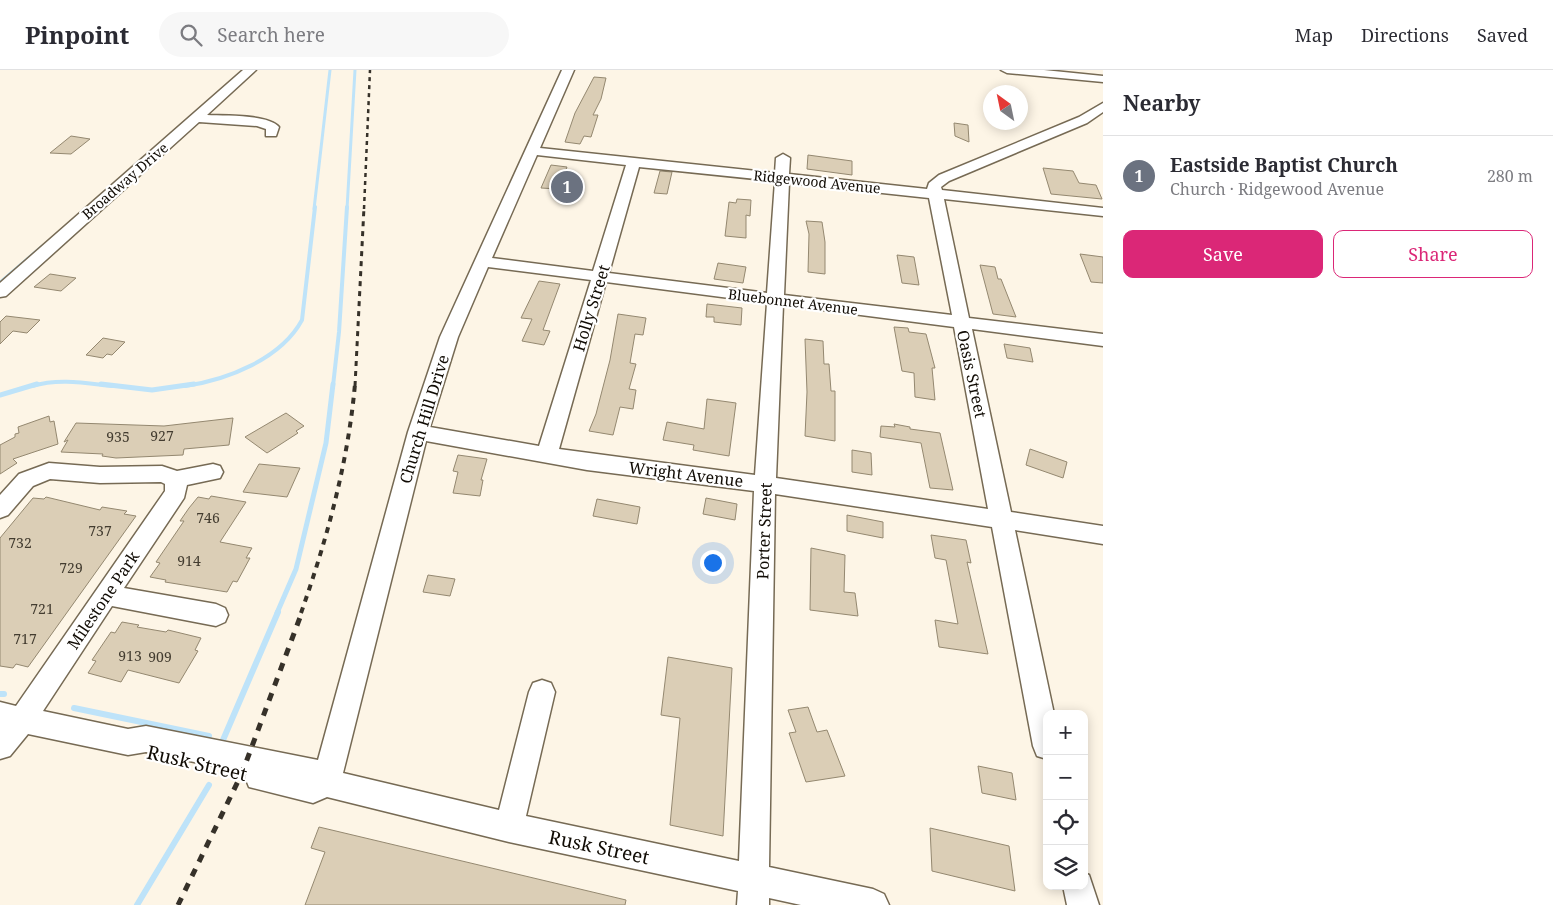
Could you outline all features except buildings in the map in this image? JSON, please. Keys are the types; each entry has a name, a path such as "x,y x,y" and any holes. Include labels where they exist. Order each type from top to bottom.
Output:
{"street":[{"name":"Broadway Drive","path":"0,292 250,70"},
{"name":"Church Hill Drive","path":"326,783 418,432 449,337 568,70"},
{"path":"1007,70 1103,79"},
{"path":"1091,70 1103,71"},
{"path":"934,195 934,186 944,178 1083,120 1103,108"},
{"path":"196,118 258,122 272,127 271,133"},
{"name":"Ridgewood Avenue","path":"532,151 634,162 782,168 934,195 1103,212"},
{"name":"Holly Street","path":"547,454 634,162"},
{"name":"Porter Street","path":"753,892 765,484 782,168"},
{"name":"Oasis Street","path":"934,195 1043,726"},
{"name":"Bluebonnet Avenue","path":"483,262 1103,340"},
{"name":"Wright Avenue","path":"418,432 587,462 765,484 1103,535"},
{"path":"0,509 20,486 37,474 56,470 100,476 168,474 176,479 213,472"},
{"name":"Milestone Park","path":"0,746 11,717 106,596 176,492 176,479"},
{"path":"106,596 216,615"},
{"path":"509,828 542,692"},
{"name":"Rusk Street","path":"11,717 128,742 136,748 313,789 326,783 509,828 753,892 873,905"},
{"path":"1079,890 1083,905"}],"waterway":[{"path":"314,209 330,70"},
{"path":"347,209 355,70"},
{"path":"185,386 218,379 235,373 267,356 293,334 302,320 315,207"},
{"path":"333,386 339,332 347,207"},
{"path":"0,283 43,246"},
{"path":"32,386 52,382 112,386"},
{"path":"0,395 37,384"},
{"path":"101,384 152,390 194,384"},
{"path":"277,613 296,569 326,443 333,384"},
{"path":"223,740 278,612"},
{"path":"74,708 209,736"},
{"path":"137,905 209,785"}],"railway":[{"path":"364,209 370,70"},
{"path":"355,386 364,207"},
{"path":"301,613 328,529 342,472 355,384"},
{"path":"178,905 242,773 302,612"}],"place":[{"name":"Eastside Baptist Church","path":"567,187"}]}
